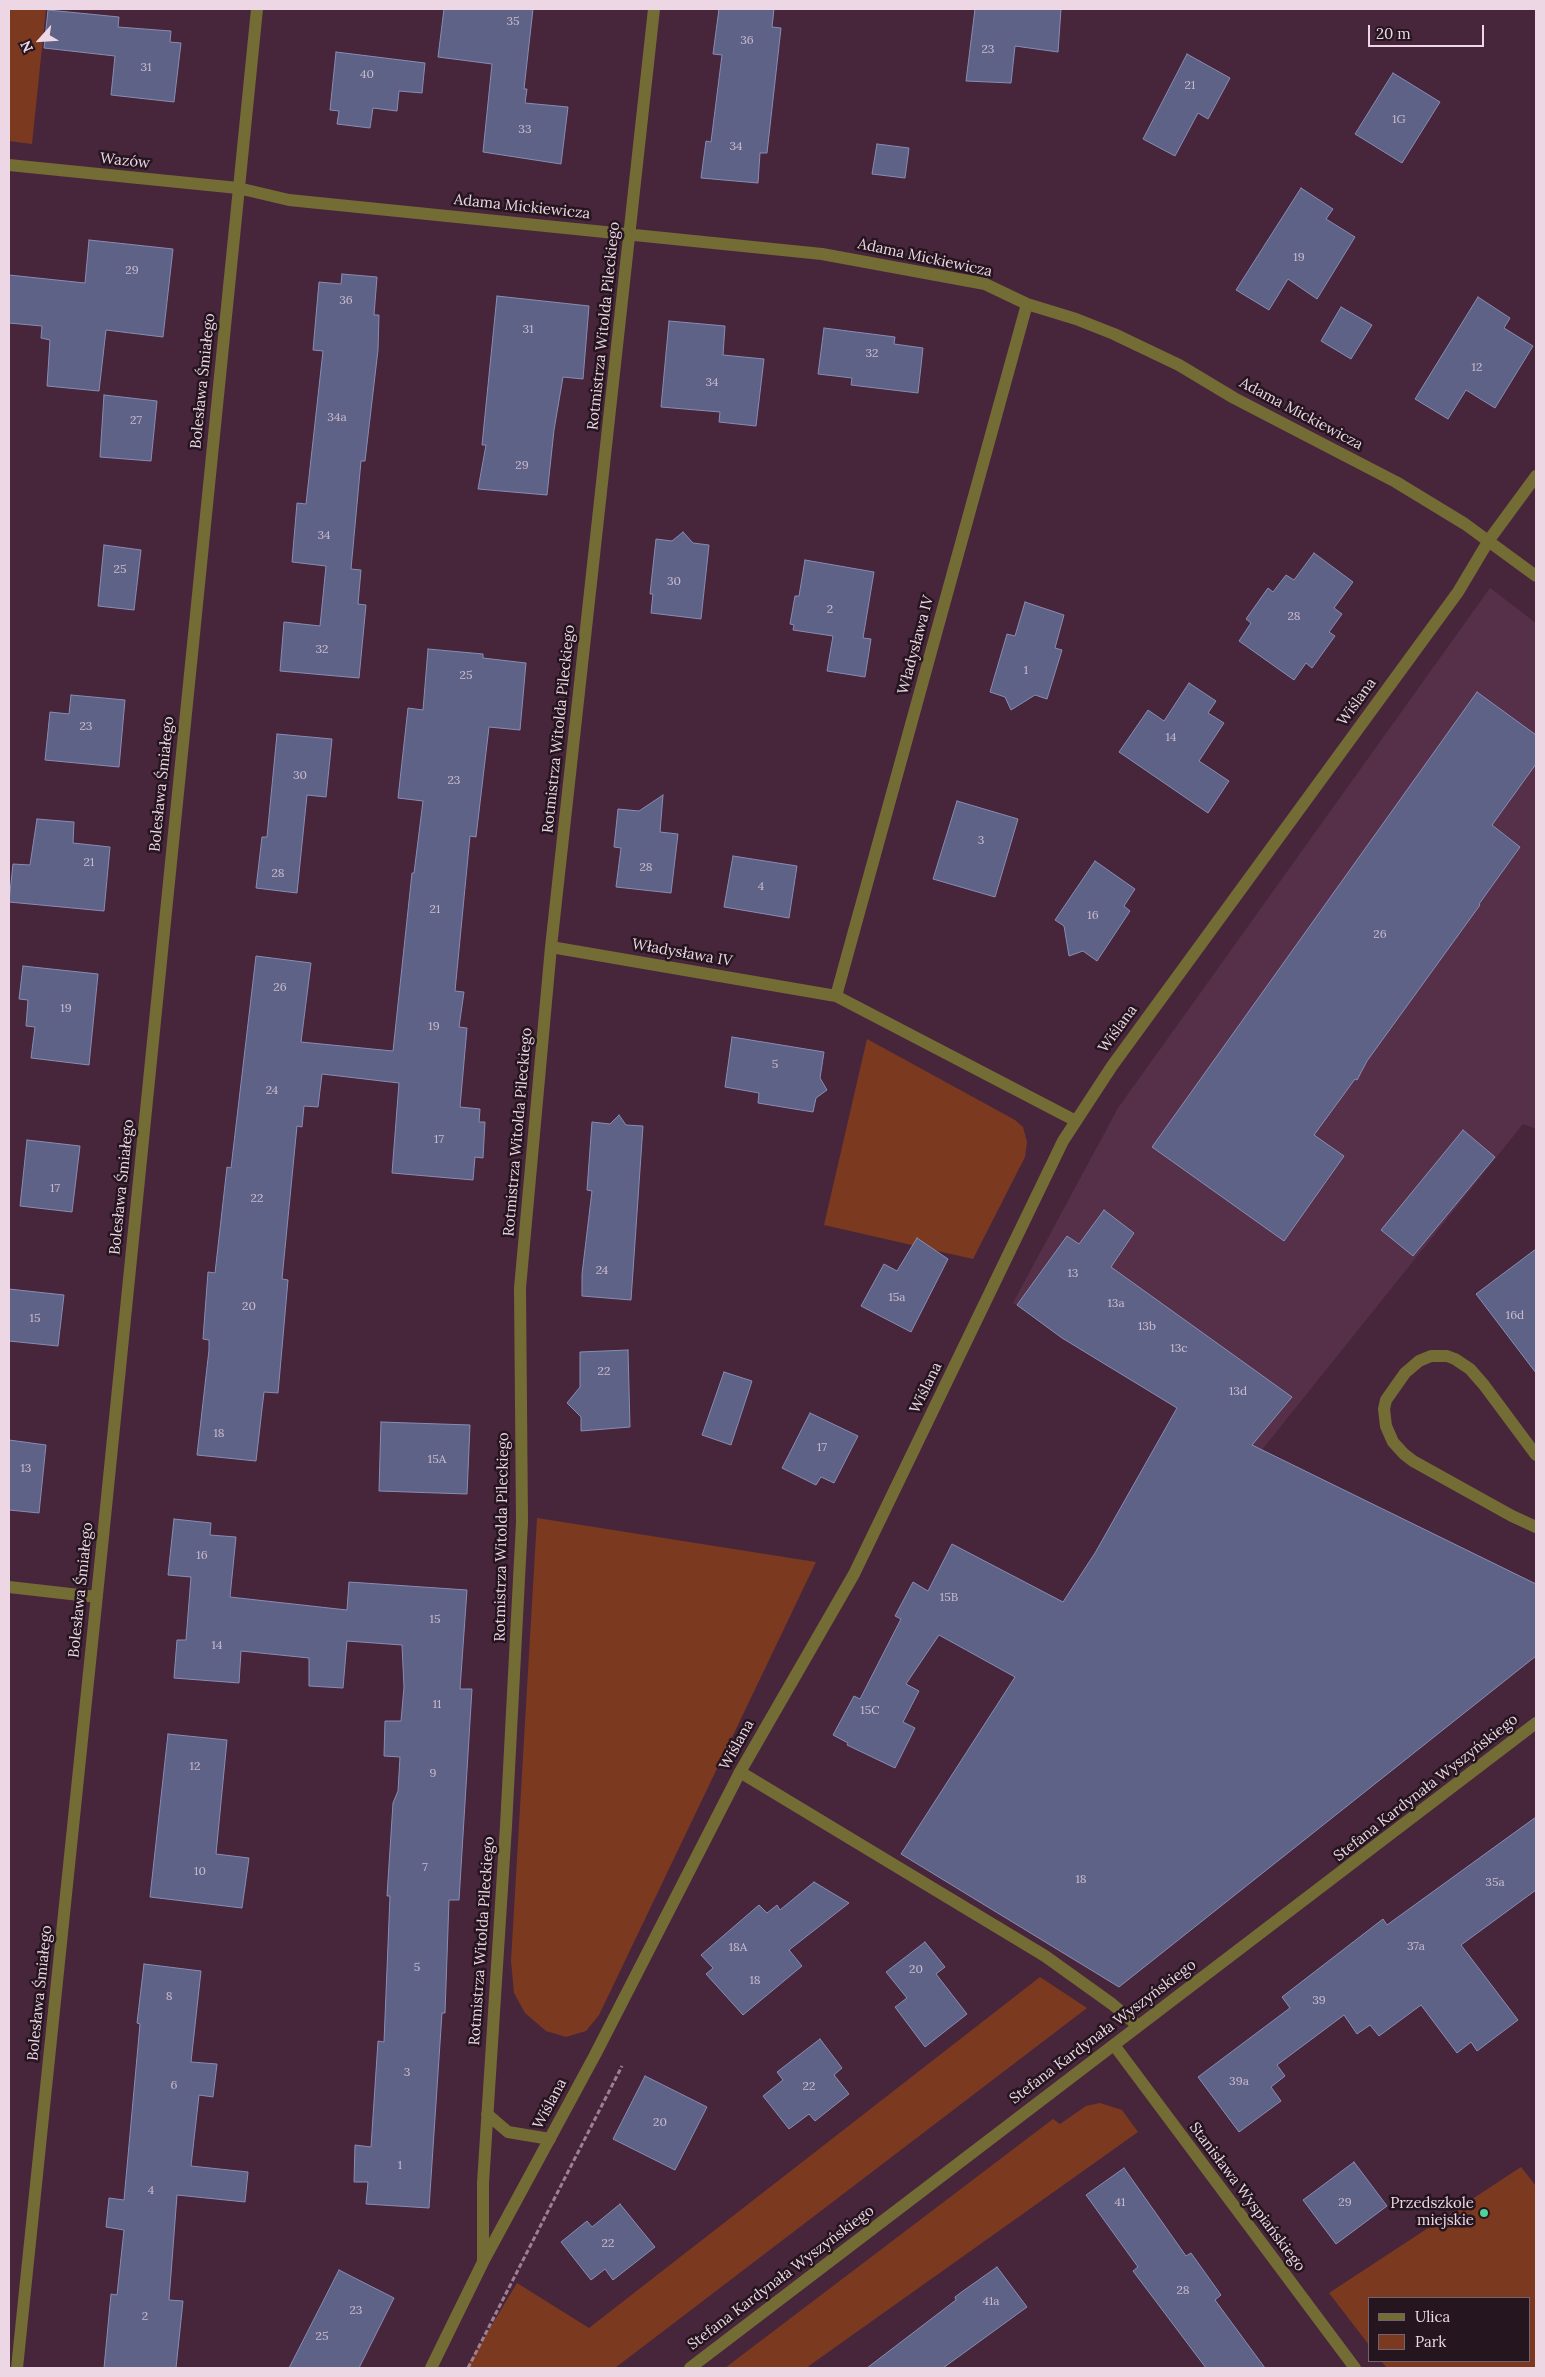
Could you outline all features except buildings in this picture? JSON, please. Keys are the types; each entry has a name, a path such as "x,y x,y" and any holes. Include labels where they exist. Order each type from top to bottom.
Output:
{"street":[{"name":"Bolesława Śmiałego","path":"17,2368 97,1597 257,9"},
{"name":"Rotmistrza Witolda Pileckiego","path":"483,2262 483,2183 506,1826 522,1522 520,1288 552,947 654,9"},
{"name":"Wazów","path":"9,165 238,188"},
{"name":"Adama Mickiewicza","path":"238,188 289,200 822,254 985,284 1027,304 1076,319 1179,365 1234,398 1396,482 1489,540 1536,576"},
{"name":"Władysława IV","path":"836,996 1027,304"},
{"name":"Wiślana","path":"431,2368 483,2262 550,2139 740,1772 854,1574 1063,1141 1112,1066 1458,592 1489,540 1536,476"},
{"name":"Władysława IV","path":"552,947 836,996 1076,1121"},
{"path":"1536,1454 1484,1385 1470,1369 1456,1359 1447,1356 1431,1356 1419,1361 1405,1373 1386,1400 1384,1409 1386,1426 1393,1442 1404,1454 1504,1512 1536,1527"},
{"path":"9,1587 97,1597"},
{"name":"Stefana Kardynała Wyszyńskiego","path":"690,2368 1536,1723"},
{"path":"740,1772 1045,1956 1112,2004 1138,2026"},
{"name":"Stanisława Wyspiańskiego","path":"1114,2045 1355,2368"},
{"path":"487,2114 508,2132 550,2139"}],"path":[{"path":"468,2368 626,2060"}],"shaded area":[{"path":"1490,588 1536,623 1536,1129 1523,1124 1257,1456 1105,1364 1013,1303 1118,1108"}],"green space":[{"path":"9,9 46,9 32,144 9,141"},
{"path":"867,1039 1015,1120 1023,1127 1027,1142 1025,1157 973,1259 824,1225"},
{"path":"537,1518 816,1562 599,2015 586,2031 566,2037 546,2031 525,2013 514,1993 511,1961"},
{"path":"1040,1977 1087,2008 615,2368 466,2368 517,2283 589,2328"},
{"path":"1100,2103 1122,2110 1138,2132 806,2368 725,2368 1053,2119 1060,2124 1086,2106"},
{"name":"Przedszkole miejskie","path":"1521,2167 1536,2186 1536,2368 1387,2368 1382,2362 1530,2362 1530,2297 1368,2297 1368,2344 1329,2293"}],"place":[{"name":"Przedszkole miejskie","path":"1484,2213"}]}
